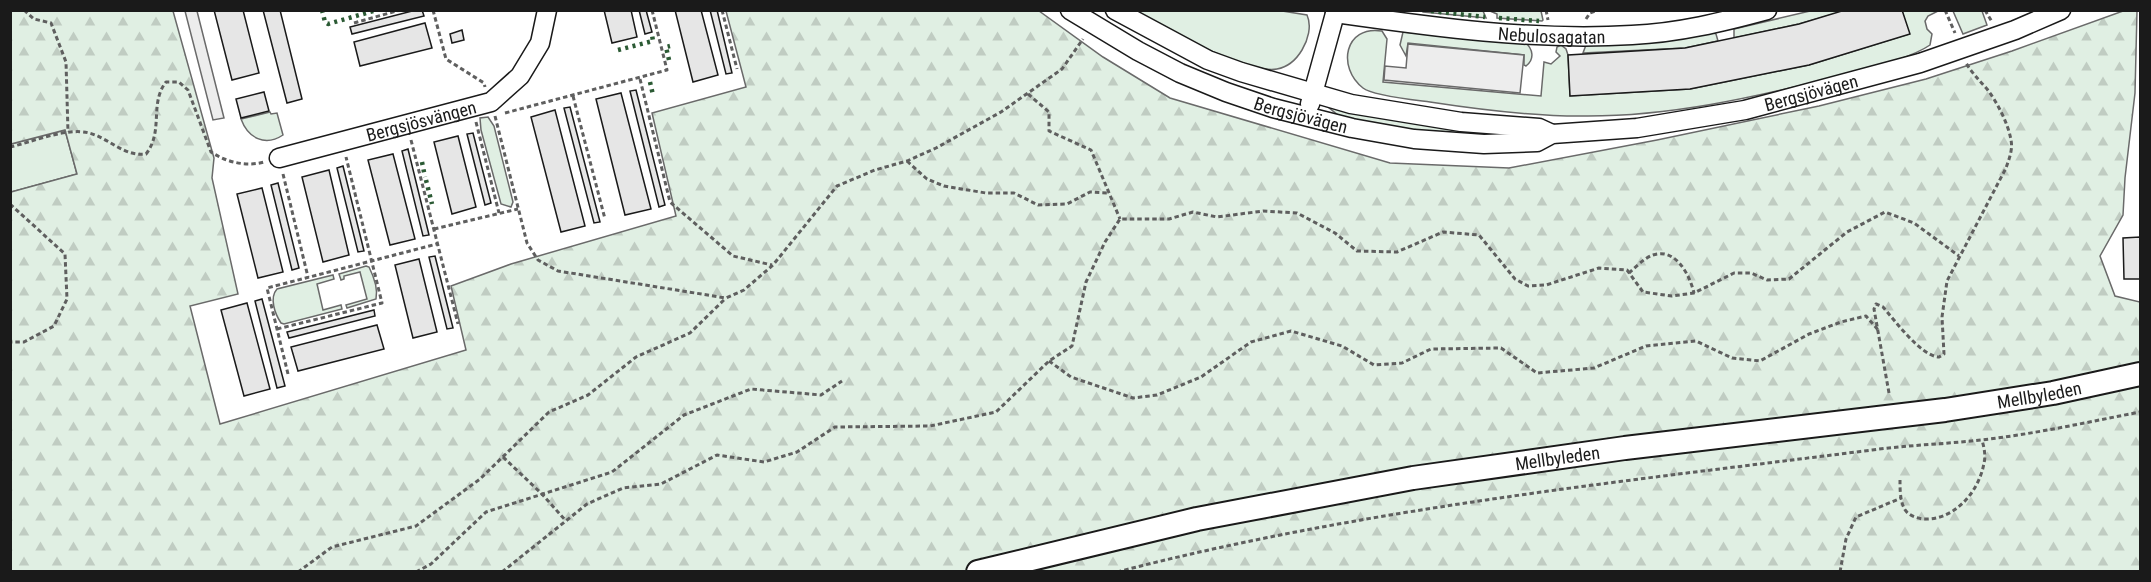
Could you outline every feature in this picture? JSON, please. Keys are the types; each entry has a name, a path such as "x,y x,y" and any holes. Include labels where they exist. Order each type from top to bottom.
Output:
{"main road":[{"name":"Mellbyleden","path":"978,572 1197,519 1413,478 1625,448 1956,408 2063,392 2140,374"}],"street":[{"name":"Bergsjösvängen","path":"279,158 472,107 493,109 520,76 540,42 547,10"},
{"name":"Bergsjövägen","path":"1070,10 1138,51 1180,73 1226,92 1352,128 1414,139 1484,144 1537,142 1552,134 1636,128 1745,110 1920,63 2004,34 2061,10"},
{"name":"Bergsjövägen","path":"1115,10 1208,60 1312,93 1388,112 1461,122 1539,128 1552,134"},
{"name":"Nebulosagatan","path":"1335,12 1446,28 1528,36 1578,45 1632,35 1724,31 1767,10"},
{"path":"1308,117 1312,93 1335,12"}],"path":[{"path":"24,10 34,19 51,23 66,62 68,132"},
{"path":"354,23 400,10"},
{"path":"433,10 446,59 484,83 493,109 526,243 538,260 558,271 726,298"},
{"path":"493,109 573,96 667,70 652,10"},
{"path":"722,10 737,69"},
{"path":"1945,10 1955,33"},
{"path":"298,572 332,547 416,526 480,479 549,412 588,394 636,357 690,333 726,298 744,290 772,265 837,186 936,148 1028,94 1062,69 1083,39"},
{"path":"1889,393 1874,309 1876,304 1883,307 1932,357 1940,357 1944,354 1943,299 1947,281 2006,168 2011,151 2011,140 2000,110 1965,62"},
{"path":"640,79 670,202 733,256 772,265"},
{"path":"10,147 68,132 89,133 129,153 146,154 154,144 159,92 166,82 179,82 188,90 211,152 223,159 251,166 279,158 308,277"},
{"path":"1028,94 1049,112 1049,131 1091,150 1120,219"},
{"path":"573,96 605,219"},
{"path":"472,107 499,213"},
{"path":"407,124 458,324"},
{"path":"277,329 382,303 342,141"},
{"path":"907,161 927,179 944,186 986,193 1014,193 1038,205 1067,204 1090,192 1109,193"},
{"path":"10,204 65,254 67,299 54,326 24,342 10,342"},
{"path":"434,229 518,209"},
{"path":"1120,219 1169,219 1193,212 1217,217 1263,211 1297,213 1335,233 1357,251 1397,252 1443,232 1479,235 1515,279 1528,286 1546,285 1599,268 1627,270 1643,292 1672,296 1694,294 1734,273 1751,273 1767,280 1789,279 1847,232 1885,212 1914,223 1959,256"},
{"path":"502,572 587,504 623,488 661,484 717,455 764,462 797,452 835,427 930,426 996,412 1049,361 1072,346 1086,282 1105,242 1120,219"},
{"path":"288,374 267,288 437,244"},
{"path":"1629,273 1651,255 1662,253 1675,259 1690,278 1694,294"},
{"path":"1049,361 1071,377 1133,398 1157,395 1202,377 1251,342 1291,332 1342,346 1374,365 1402,363 1431,349 1501,348 1537,372 1594,368 1646,346 1696,341 1732,358 1760,361 1809,334 1866,316 1879,332"},
{"path":"416,572 431,564 486,512 612,471 684,415 751,389 821,395 842,381"},
{"path":"1117,572 1273,536 1382,516 1518,495 1875,449 1983,440 2140,412"},
{"path":"1900,480 1901,498 1905,511 1909,514 1920,519 1948,516 1961,506 1973,490 1985,462 1983,440"},
{"path":"503,457 566,520"},
{"path":"1840,572 1846,539 1856,517 1901,498"}],"green space":[{"path":"1276,10 1307,15 1309,24 1308,37 1300,54 1288,65 1277,69 1264,69 1225,57 1131,11"},
{"path":"1940,10 1928,16 1925,21 1927,29 1932,34 1930,45 1897,60 1771,92 1649,113 1588,116 1529,114 1395,97 1363,88 1355,80 1348,60 1348,50 1352,41 1359,35 1369,31 1382,31 1387,39 1383,82 1541,96 1544,62 1551,64 1560,56 1556,52 1557,47 1561,45 1566,49 1568,55 1570,96 1690,89 1809,65 1909,34 1902,11"},
{"path":"11,11 173,11 214,158 212,178 238,294 190,306 220,424 466,350 451,286 511,264 676,216 652,113 746,87 726,11 1039,11 1103,57 1170,98 1390,163 1509,168 1819,106 1926,79 2123,11 2137,11 2135,93 2123,215 2100,256 2115,296 2140,302 2140,571 11,571 11,192 77,174 65,130 11,144"},
{"path":"1483,11 1486,18 1423,12"},
{"path":"1490,11 1541,11 1543,20 1497,18 1497,14"},
{"path":"1810,11 1845,11 1734,38 1734,29"},
{"path":"1953,11 1982,11 1987,25 1963,34"},
{"path":"1403,32 1525,42 1530,48 1532,57 1526,66 1524,55 1408,43 1406,56 1400,45"},
{"path":"1712,32 1716,34 1718,41 1685,48 1583,53 1586,45"},
{"path":"1328,107 1539,136 1440,134 1350,120 1338,115"},
{"path":"270,112 271,114 277,113 283,135 276,139 258,139 248,131 241,119"},
{"path":"488,117 494,126 513,202 511,207 501,204 481,130 480,118"},
{"path":"65,130 77,174 11,192 11,144"},
{"path":"369,267 374,279 376,299 347,308 346,305 367,299 360,272 344,276 341,280 339,274"},
{"path":"333,275 334,279 317,284 323,310 341,305 342,309 281,323 273,301 277,289"}],"shaded area":[{"path":"185,11 197,11 224,118 213,120"},
{"path":"1408,44 1524,55 1520,93 1384,80 1385,66 1406,68"}],"building":[{"path":"214,10 243,10 259,73 232,80"},
{"path":"263,10 280,10 302,99 287,103"},
{"path":"422,10 424,16 352,34 350,27"},
{"path":"604,10 631,10 637,37 612,43"},
{"path":"639,10 646,10 652,32 645,34"},
{"path":"675,10 701,10 718,75 693,82"},
{"path":"710,10 717,10 732,73 726,74"},
{"path":"1845,10 1902,10 1910,34 1809,65 1690,89 1570,96 1568,55 1685,48 1799,24"},
{"path":"425,23 432,48 360,66 354,42"},
{"path":"462,30 464,40 452,43 450,34"},
{"path":"636,90 665,205 659,207 630,91"},
{"path":"264,92 269,111 241,118 236,99"},
{"path":"621,93 651,209 625,215 596,99"},
{"path":"570,107 600,222 594,223 564,108"},
{"path":"555,110 585,226 561,232 531,117"},
{"path":"473,133 491,203 485,205 467,134"},
{"path":"458,136 476,207 452,214 434,142"},
{"path":"408,149 429,235 423,236 402,151"},
{"path":"393,154 415,239 390,245 368,160"},
{"path":"343,166 364,251 358,252 337,168"},
{"path":"329,170 349,255 323,262 302,177"},
{"path":"278,183 299,268 292,270 271,185"},
{"path":"262,188 283,272 258,278 237,194"},
{"path":"2140,237 2140,279 2124,279 2123,238"},
{"path":"435,256 453,328 447,329 429,257"},
{"path":"419,259 437,332 413,338 395,265"},
{"path":"262,299 285,386 277,388 255,301"},
{"path":"247,303 270,389 244,396 221,310"},
{"path":"374,310 375,316 289,338 287,332"},
{"path":"377,325 384,349 298,371 291,347"}],"hedge":[{"path":"322,10 325,22 328,24 377,10"},
{"path":"1431,11 1485,17"},
{"path":"1499,18 1539,21"},
{"path":"618,50 653,41 652,35"},
{"path":"669,60 666,47 670,46"},
{"path":"650,82 653,95"},
{"path":"422,162 425,177"},
{"path":"426,180 432,204"}]}
